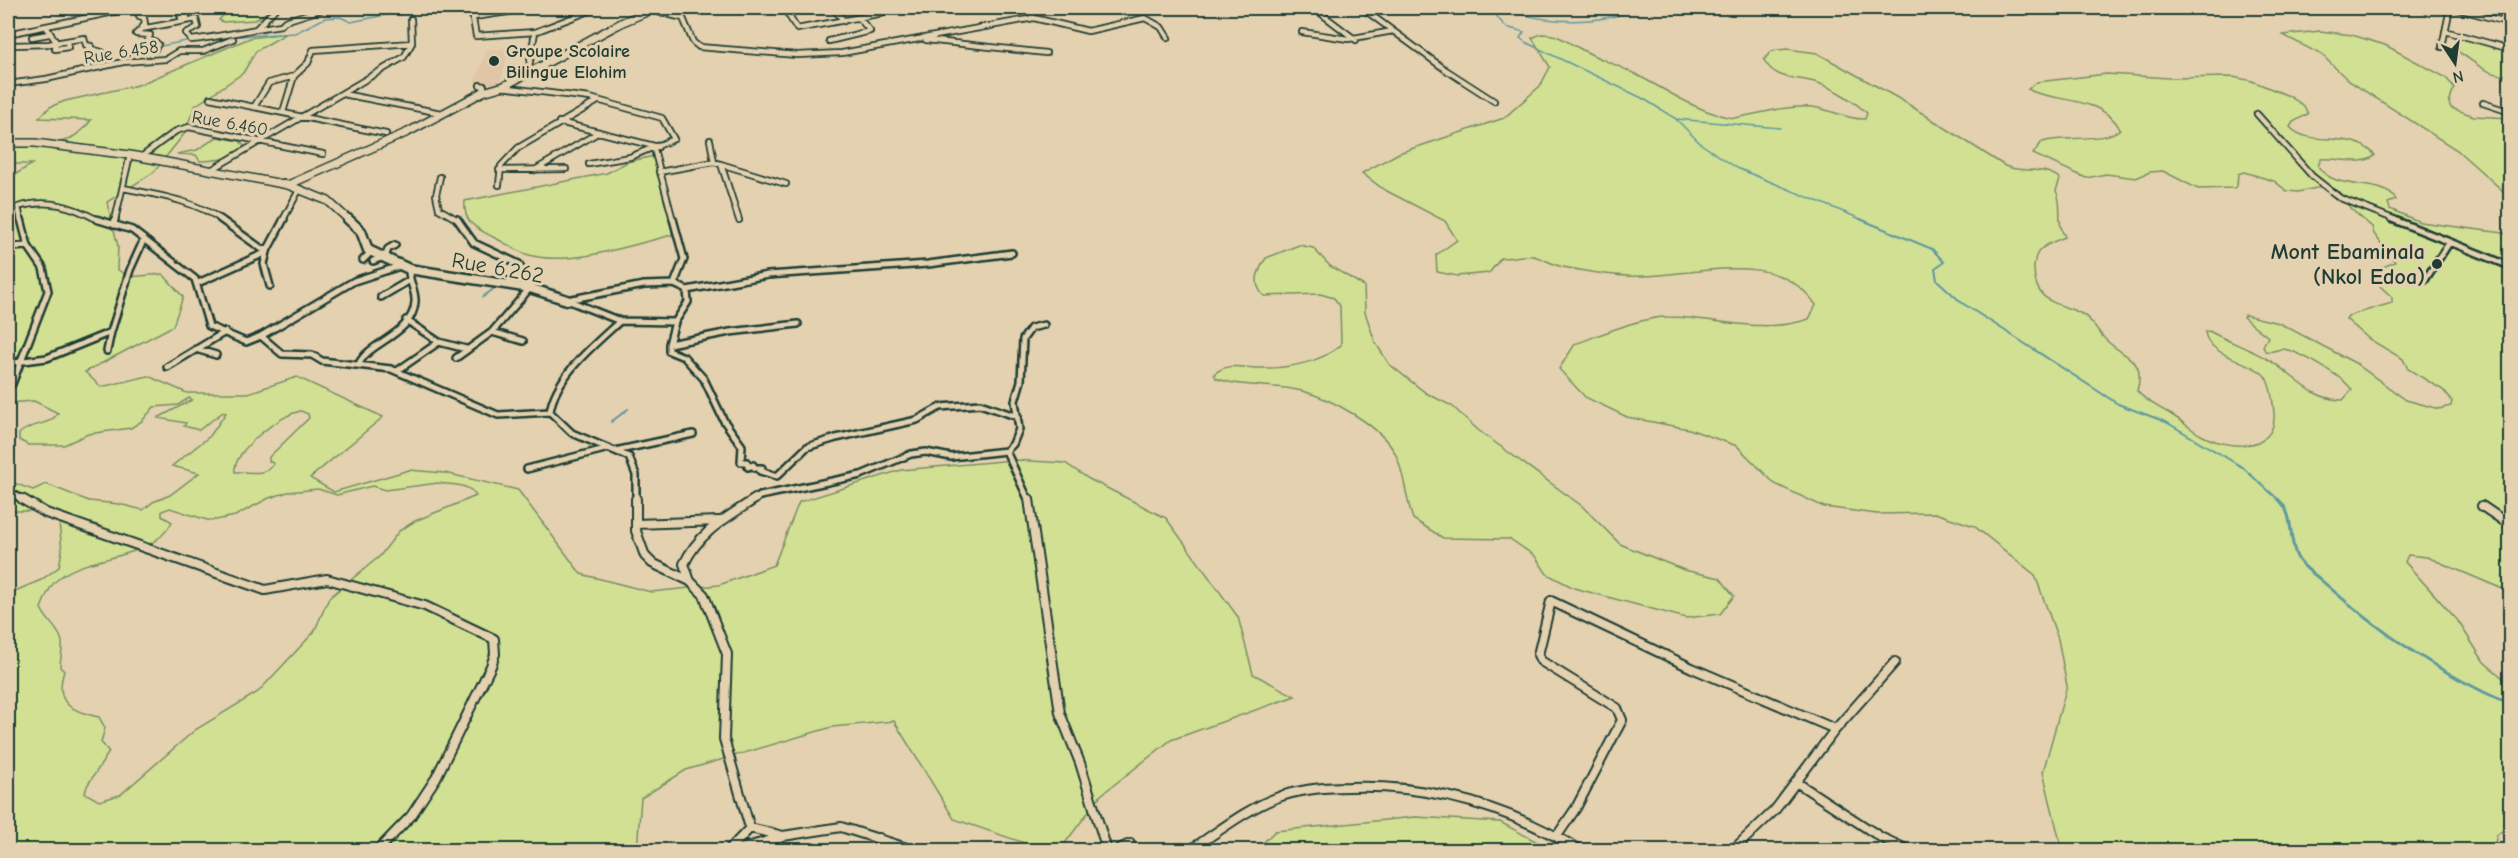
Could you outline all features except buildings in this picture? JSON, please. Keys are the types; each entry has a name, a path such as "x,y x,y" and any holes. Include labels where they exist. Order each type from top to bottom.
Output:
{"street":[{"path":"8,34 47,28 133,8"},
{"path":"139,8 139,16 144,18 145,24"},
{"path":"178,8 181,17"},
{"path":"257,25 276,8"},
{"path":"155,49 158,44 148,39 150,35 136,34 145,24 195,16 198,27 186,33 189,39 226,37 257,25 283,25 326,8"},
{"path":"471,8 476,36 535,32 592,10"},
{"path":"474,17 535,8"},
{"path":"501,87 654,8 683,18 696,45 715,50 797,55 842,53 1034,18 1088,31 1145,18 1161,27 1168,38"},
{"path":"784,8 797,29 883,13 887,8"},
{"path":"833,8 844,21"},
{"path":"1026,8 1034,18"},
{"path":"1314,8 1356,40"},
{"path":"1362,8 1494,101"},
{"path":"2442,46 2452,8 2511,23"},
{"path":"829,40 870,31 859,18"},
{"path":"141,29 196,19"},
{"path":"211,170 404,57 412,43 411,19"},
{"path":"47,28 56,42"},
{"path":"1302,32 1321,38 1356,40 1393,31"},
{"path":"2445,31 2511,48"},
{"path":"528,73 535,32"},
{"path":"32,37 49,34"},
{"path":"14,45 84,38 86,45 91,46 88,48 102,52"},
{"name":"Rue 6.458","path":"8,84 46,79 141,59 169,58 171,54 179,51 203,51 233,39"},
{"path":"920,39 1046,53"},
{"path":"254,106 269,83 294,76 308,63 311,51 318,48 412,43"},
{"path":"282,112 294,76"},
{"path":"288,185 408,132 481,88 501,87 598,101 662,118 674,139 656,148 607,162 589,164"},
{"path":"343,94 441,113"},
{"path":"210,98 386,134"},
{"path":"499,185 499,170 510,155 559,122 598,101"},
{"path":"2483,103 2511,112"},
{"path":"2257,114 2312,176 2340,198 2511,266"},
{"path":"559,122 656,148"},
{"name":"Rue 6.460","path":"141,157 176,131 189,127 324,154"},
{"path":"535,170 599,132"},
{"path":"710,140 739,220"},
{"path":"8,143 35,143 130,155 288,185 328,201 361,231 366,247 371,252 363,260"},
{"path":"656,148 659,172 684,259 674,284"},
{"path":"114,225 130,155"},
{"path":"659,172 717,163 786,184"},
{"path":"499,170 566,169"},
{"path":"440,177 436,195 439,209 456,218 474,243 519,264 524,270 530,288 492,332 456,358"},
{"path":"123,189 179,200 209,211 267,251"},
{"path":"270,286 264,264 267,251 299,190"},
{"path":"12,384 48,291 44,268 28,246 18,209 27,203 60,204 132,230 166,254 198,283 201,306 209,326 246,342 261,336 354,281 394,267 408,268 408,278 416,301 406,320 394,335 363,356 359,363"},
{"path":"107,351 130,270 144,239"},
{"path":"2425,280 2449,243"},
{"path":"373,261 386,259 388,249 395,245"},
{"path":"8,247 28,246"},
{"path":"198,283 267,251"},
{"name":"Rue 6.262","path":"371,252 408,268 530,288 567,300 644,285 674,284 687,290"},
{"path":"1012,253 928,264 768,275 687,290 688,302 675,322 669,351 685,355 697,366 709,387 723,421 732,437 742,446 741,462 747,462 748,467 753,465 762,468 760,471 777,476 792,463 800,451 839,437 917,420 926,411 946,404 971,403 1008,411 1018,417"},
{"path":"381,297 410,280"},
{"path":"567,300 574,305 619,318 620,321"},
{"path":"406,320 439,342 466,349"},
{"path":"550,412 551,401 561,387 598,341 620,321 675,322"},
{"path":"669,344 730,332 798,324"},
{"path":"750,828 723,739 727,654 710,606 690,581 684,564 686,556 706,531 760,496 861,475 911,454 926,452 951,457 1006,451 1013,444 1019,429 1015,400 1021,381 1023,339 1031,328 1044,325"},
{"path":"8,363 20,363 69,351 111,332"},
{"path":"167,367 195,348 225,332"},
{"path":"492,332 523,341"},
{"path":"261,336 282,354 312,355 322,361 359,363 397,371 444,394 468,400 498,415 550,412 572,433 612,449 633,462 638,502 636,524 645,556 652,563 690,581"},
{"path":"397,371 439,342"},
{"path":"195,348 216,355"},
{"path":"527,468 693,434"},
{"path":"1006,451 1028,494 1060,713 1074,741 1087,792 1107,850"},
{"path":"8,491 56,517 265,590 327,579 424,606 494,639 495,654 491,666 436,778 411,816 379,849"},
{"path":"2482,506 2511,525"},
{"path":"636,524 720,521"},
{"path":"1557,836 1576,808 1622,720 1617,708 1541,661 1538,655 1551,601 1711,679 1835,729"},
{"path":"1733,850 1747,840 1796,782 1835,729 1895,662"},
{"path":"1796,782 1882,837 1908,850"},
{"path":"1190,850 1273,799 1326,788 1387,785 1464,797 1491,806 1557,836 1580,850"},
{"path":"736,850 760,847 783,836 840,827 913,850"},
{"path":"750,828 783,836"},
{"path":"729,850 750,828"},
{"path":"879,838 879,850"},
{"path":"1117,850 1130,844"}],"shaded area":[{"name":"Groupe Scolaire Bilingue Elohim","path":"509,48 500,84 483,90 475,81 487,50"}],"green space":[{"path":"230,8 272,9 255,20 223,22 219,20"},
{"path":"2320,31 2352,35 2385,45 2445,77 2454,87 2449,103 2451,108 2474,116 2510,118 2510,197 2457,150 2349,81 2322,55 2283,35"},
{"path":"287,33 256,51 243,73 195,106 184,134 154,172 107,202 118,246 117,269 128,277 163,274 183,297 173,326 85,372 101,387 148,376 187,393 248,393 297,377 383,417 310,478 334,492 409,470 445,473 518,490 581,574 651,592 719,585 774,565 799,502 901,470 1014,460 1065,463 1089,479 1166,518 1238,617 1253,674 1295,696 1171,740 1101,795 1060,850 1045,850 954,819 894,721 832,727 686,770 641,798 637,850 8,850 8,594 41,580 59,567 62,550 58,514 53,511 11,511 8,508 8,481 33,490 46,484 89,501 119,504 143,510 153,502 170,495 199,473 172,466 210,436 226,413 223,412 199,430 184,426 186,423 158,418 192,400 189,398 178,405 154,407 142,421 131,428 88,434 64,445 28,445 19,440 19,434 23,430 50,420 58,413 34,401 8,403 8,179 32,164 8,164 8,143 54,144 64,141 82,130 91,120 39,118 50,107 65,101 138,85 250,38","holes":["301,411 308,414 309,418 269,457 269,461 274,464 270,468 261,472 235,472 236,463 249,444 282,419","438,483 464,487 476,496 415,521 399,531 380,556 329,598 314,632 258,692 195,730 120,795 99,801 85,793 87,786 109,752 101,742 105,728 99,717 80,712 67,704 63,698 61,682 64,671 60,667 61,637 41,608 49,589 57,580 69,571 84,565 149,545 162,535 172,522 162,516 162,511 170,508 207,520 216,520 235,516 269,498 288,492 318,489 337,495 372,486 385,490"]},
{"path":"1541,34 1561,38 1694,106 1720,115 1734,118 1783,109 1812,107 1851,118 1865,119 1867,113 1838,92 1818,83 1781,75 1769,67 1764,60 1771,51 1787,49 1817,53 1903,101 2005,166 2048,172 2054,175 2060,179 2056,191 2060,225 2065,237 2045,246 2037,254 2034,271 2038,289 2050,300 2086,317 2107,341 2133,361 2139,372 2137,391 2144,398 2201,435 2223,443 2248,445 2259,442 2267,436 2273,426 2272,398 2270,387 2263,374 2213,347 2205,332 2209,331 2269,360 2303,386 2321,396 2343,400 2352,390 2331,372 2299,354 2283,349 2265,351 2263,346 2268,337 2243,317 2245,315 2279,323 2355,363 2406,400 2439,409 2451,406 2452,401 2443,390 2408,369 2403,359 2369,339 2346,319 2348,316 2392,303 2392,297 2380,286 2376,270 2395,262 2374,234 2372,227 2351,209 2339,192 2321,187 2298,192 2287,191 2274,181 2244,172 2238,174 2237,186 2234,188 2198,189 2163,171 2150,172 2136,178 2106,174 2086,178 2033,154 2042,142 2105,136 2120,129 2113,119 2093,106 2028,89 2037,82 2107,74 2169,78 2233,77 2252,81 2289,96 2304,106 2308,114 2293,122 2290,127 2298,133 2308,137 2354,142 2375,155 2370,159 2357,161 2321,159 2318,166 2326,175 2335,180 2370,186 2389,193 2396,200 2388,203 2390,209 2420,222 2510,234 2510,592 2427,557 2408,555 2405,562 2458,621 2484,662 2510,684 2510,825 2497,835 2493,850 2062,850 2043,772 2067,686 2058,639 2035,575 1974,526 1935,513 1877,514 1824,507 1775,484 1737,446 1689,429 1627,417 1585,397 1559,369 1575,344 1646,320 1667,317 1773,325 1791,324 1809,319 1816,305 1798,286 1777,275 1754,270 1729,269 1627,276 1563,267 1529,256 1501,258 1489,273 1457,276 1437,272 1436,255 1457,240 1445,221 1383,189 1362,173 1399,153 1504,118 1540,86 1550,67 1532,38"},
{"path":"2457,39 2510,49 2510,76 2485,70 2452,48"},
{"path":"217,137 240,141 244,146 235,155 218,160 200,161 196,155 177,154 197,150"},
{"path":"654,156 665,204 672,218 672,235 579,257 542,258 526,254 481,231 468,220 466,215 465,201 607,173 627,162"},
{"path":"1299,245 1313,248 1330,266 1364,286 1365,312 1375,342 1389,364 1426,393 1452,406 1478,430 1582,506 1620,544 1684,570 1720,578 1734,596 1720,614 1686,618 1574,588 1547,574 1535,556 1510,539 1443,538 1413,519 1401,468 1395,453 1367,423 1327,400 1302,391 1237,384 1216,378 1214,374 1220,370 1235,366 1268,368 1302,364 1323,356 1341,345 1340,306 1334,298 1320,294 1264,296 1258,287 1258,273 1266,258"},
{"path":"1415,817 1500,822 1552,850 1256,850 1275,831"}],"waterway":[{"path":"223,37 295,33 325,18 340,17 351,22 419,8"},
{"path":"1490,8 1488,9 1498,12 1496,16 1506,27 1524,32 1520,38 1525,42 1644,99 1676,119"},
{"path":"1504,8 1537,18 1572,21 1607,18 1640,8"},
{"path":"126,53 191,40"},
{"path":"1676,119 1780,128"},
{"path":"1676,119 1701,144 1737,168 1863,220"},
{"path":"1860,219 1932,249 1944,262 1935,268 1937,280 1962,303 2118,404 2166,422 2242,467 2280,501"},
{"path":"483,297 496,287"},
{"path":"611,422 628,409"},
{"path":"2280,501 2287,512 2295,552 2306,568 2365,617 2411,650 2460,679 2510,704"}],"place":[{"name":"Groupe Scolaire Bilingue Elohim","path":"494,61"},
{"name":"Mont Ebaminala (Nkol Edoa)","path":"2437,264"}]}
